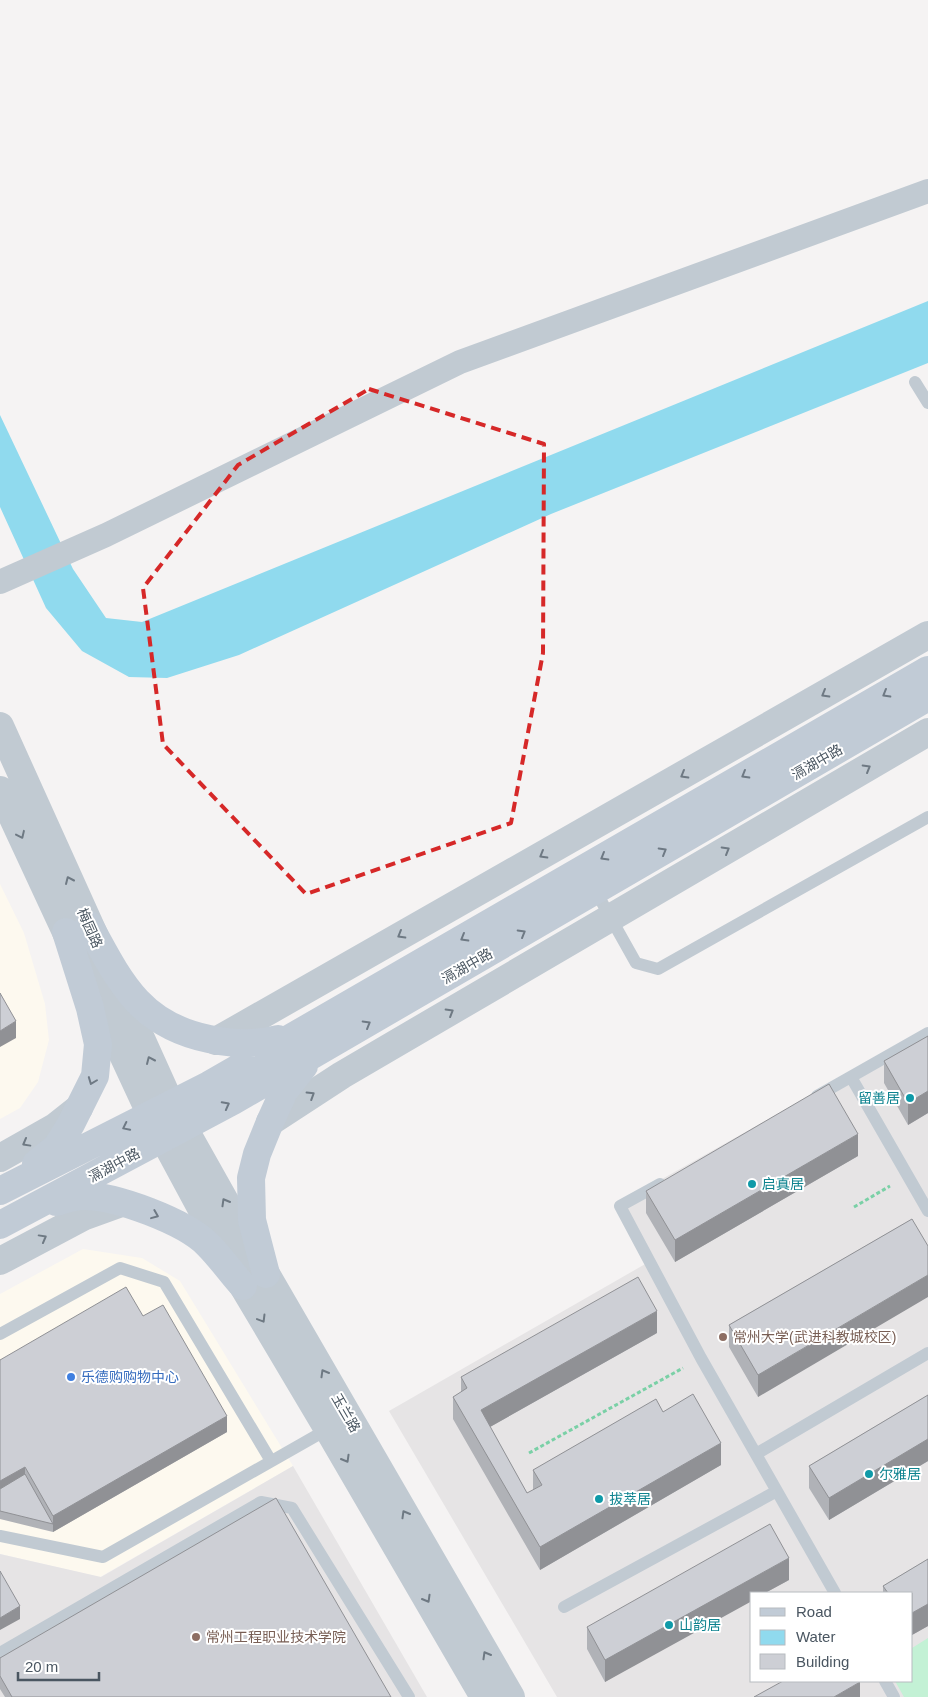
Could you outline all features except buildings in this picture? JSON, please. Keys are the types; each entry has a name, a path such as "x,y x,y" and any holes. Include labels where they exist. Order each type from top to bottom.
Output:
{"main road":[{"name":"滆湖中路","path":"307,1044 928,670"},
{"name":"滆湖中路","path":"4,1222 167,1121 595,890 928,697"},
{"path":"78,928 141,1006 160,1021 188,1035 216,1041 307,1044 256,1154 251,1178 254,1280"},
{"path":"6,1188 56,1147 71,1124 95,1076 98,1044 90,1008 78,928"},
{"name":"滆湖中路","path":"6,1188 167,1121"},
{"path":"4,1222 47,1204 81,1196 102,1198 152,1213 184,1227 254,1280"}],"street":[{"path":"0,582 115,531 460,362 928,191"},
{"path":"216,1041 928,635"},
{"name":"梅园路","path":"0,726 78,928 167,1121"},
{"path":"270,1122 342,1076 610,917 928,732"},
{"name":"梅园路","path":"0,790 78,928"},
{"path":"0,1158 55,1127 79,1108"},
{"name":"玉兰路","path":"167,1121 254,1280 328,1429 484,1697"},
{"path":"0,1261 85,1216 121,1203"},
{"name":"玉兰路","path":"254,1280 511,1697"}],"lane":[{"path":"915,382 928,403"},
{"path":"595,890 636,963 658,969 928,817"},
{"path":"808,1101 928,1033"},
{"path":"851,1077 928,1210"},
{"path":"671,1178 620,1206 701,1358 834,1592"},
{"path":"0,1334 120,1268 164,1282 271,1461"},
{"path":"756,1454 928,1353"},
{"path":"0,1536 103,1557 328,1429"},
{"path":"564,1608 777,1491"},
{"path":"0,1653 260,1502 292,1508 408,1697"},
{"path":"886,1682 894,1697"}],"path":[{"path":"854,1206 908,1176"},
{"path":"529,1453 701,1358"}],"highlighted area":[{"path":"369,389 544,444 543,653 511,823 306,894 163,744 143,588 238,465"}],"shaded area":[{"path":"0,884 24,933 45,1004 49,1040 38,1082 20,1108 0,1119"},
{"name":"常州大学(武进科教城校区)","path":"928,1029 928,1697 557,1697 389,1411 647,1263 616,1205"},
{"path":"83,1249 142,1258 180,1281 293,1466 100,1577 0,1554 0,1294"},
{"name":"常州工程职业技术学院","path":"293,1466 427,1697 0,1697 0,1554 101,1577"}],"green space":[{"path":"928,1638 928,1697 904,1697 896,1682 913,1682 913,1647"}],"water":[{"path":"928,301 928,363 551,514 239,655 167,678 129,677 82,651 46,608 0,507 0,415 73,569 106,618 142,622"}],"place":[{"name":"留善居","path":"910,1098"},
{"name":"启真居","path":"752,1184"},
{"name":"常州大学(武进科教城校区)","path":"723,1337"},
{"name":"乐德购购物中心","path":"71,1377"},
{"name":"尔雅居","path":"869,1474"},
{"name":"拔萃居","path":"599,1499"},
{"name":"山韵居","path":"669,1625"},
{"name":"常州工程职业技术学院","path":"196,1637"}]}
